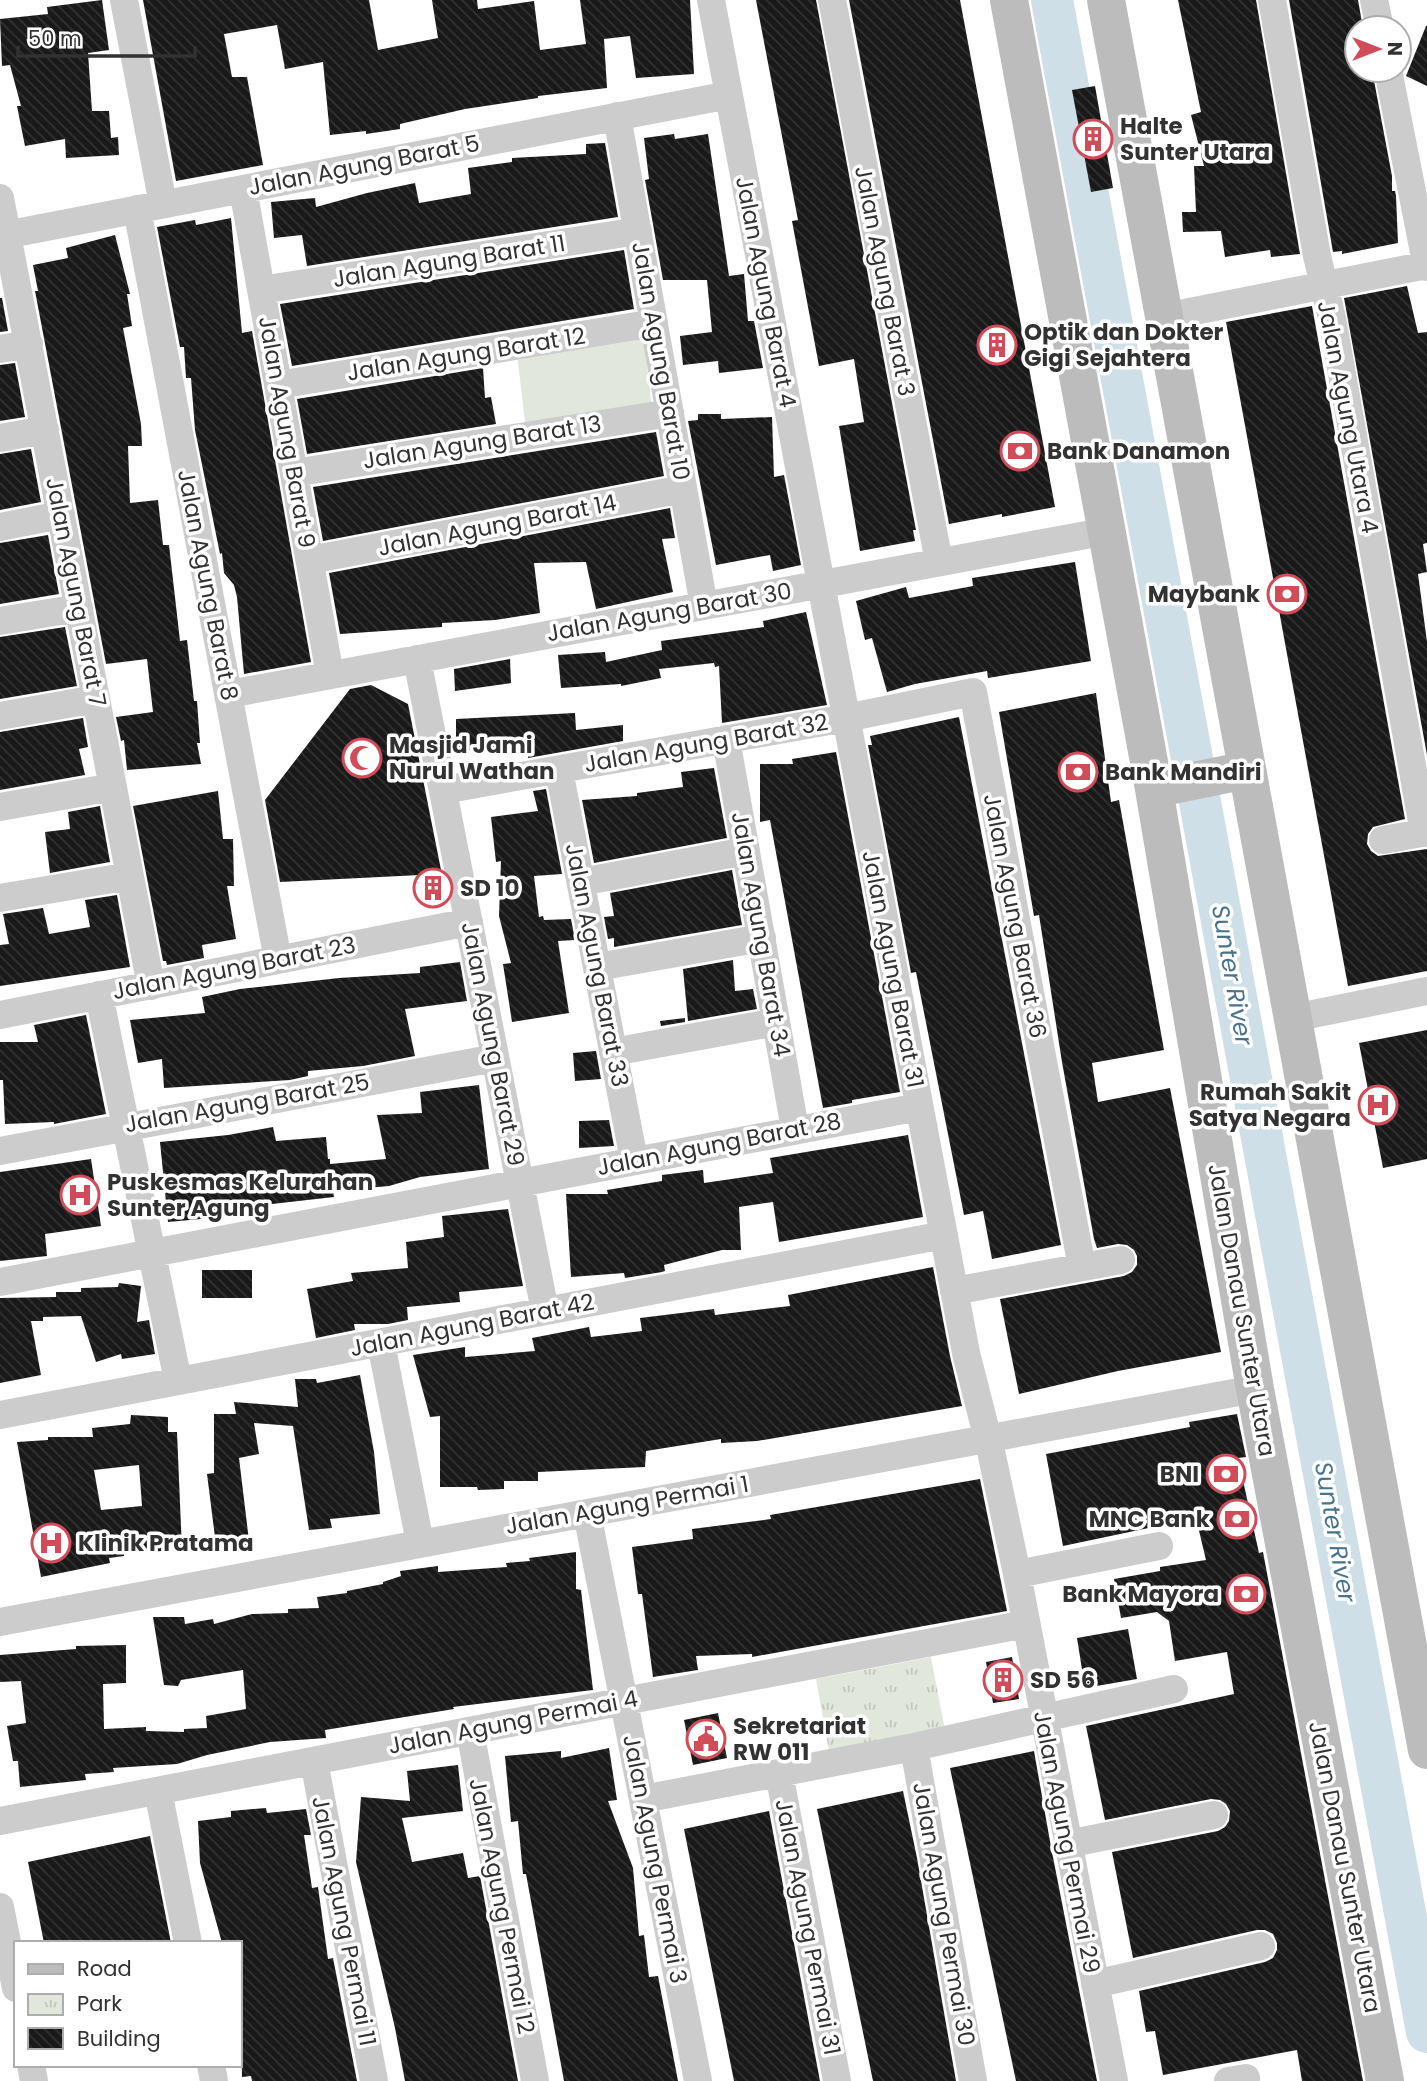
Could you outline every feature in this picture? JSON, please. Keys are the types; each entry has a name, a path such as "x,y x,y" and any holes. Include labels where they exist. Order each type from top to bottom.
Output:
{"main road":[{"name":"Jalan Danau Sunter Utara","path":"1009,0 1074,361 1161,788 1255,1389 1385,2081"},
{"path":"1106,0 1164,317 1238,772 1293,1018 1426,1742"},
{"path":"1161,788 1238,772"}],"street":[{"name":"Jalan Agung Barat 8","path":"124,0 150,207 229,694 278,960"},
{"name":"Jalan Agung Barat 4","path":"711,0 821,584"},
{"name":"Jalan Agung Barat 3","path":"832,0 939,562"},
{"name":"Jalan Agung Utara 4","path":"1272,0 1425,833"},
{"path":"1164,317 1427,266 1416,154 1393,84"},
{"name":"Jalan Agung Barat 5","path":"3,235 729,95"},
{"name":"Jalan Agung Barat 10","path":"617,116 704,606"},
{"name":"Jalan Agung Barat 9","path":"243,189 330,675"},
{"name":"Jalan Agung Barat 7","path":"0,198 3,235 29,344 151,986"},
{"name":"Jalan Agung Barat 11","path":"261,290 638,231"},
{"name":"Jalan Agung Barat 12","path":"278,385 654,323"},
{"path":"0,349 29,344"},
{"name":"Jalan Agung Barat 13","path":"294,473 670,413"},
{"path":"0,438 45,430"},
{"name":"Jalan Agung Barat 14","path":"310,560 683,489"},
{"path":"0,527 61,515"},
{"name":"Jalan Agung Barat 30","path":"229,694 1108,531"},
{"name":"Jalan Agung Barat 31","path":"821,584 966,1353 988,1438"},
{"path":"0,621 79,608"},
{"name":"Jalan Agung Barat 29","path":"417,659 545,1311"},
{"name":"Jalan Agung Barat 36","path":"846,718 974,692 1082,1267"},
{"path":"0,716 96,699"},
{"name":"Jalan Agung Barat 32","path":"443,790 846,718"},
{"name":"Jalan Agung Barat 34","path":"726,739 795,1129"},
{"name":"Jalan Agung Barat 33","path":"559,770 634,1160"},
{"path":"0,807 113,787"},
{"path":"1383,840 1425,833"},
{"path":"581,882 746,851"},
{"path":"0,898 130,876"},
{"name":"Jalan Agung Barat 23","path":"0,1015 468,922"},
{"path":"597,967 762,938"},
{"path":"1293,1018 1427,991"},
{"path":"99,995 178,1381"},
{"path":"613,1052 776,1022"},
{"name":"Jalan Agung Barat 25","path":"0,1151 126,1125 495,1058"},
{"name":"Jalan Agung Barat 28","path":"0,1282 919,1107"},
{"name":"Jalan Agung Barat 42","path":"0,1415 944,1235"},
{"path":"954,1291 1121,1260"},
{"path":"381,1343 420,1543"},
{"name":"Jalan Agung Permai 1","path":"0,1622 1255,1389"},
{"name":"Jalan Agung Permai 29","path":"988,1438 1017,1574 1114,2081"},
{"name":"Jalan Agung Permai 3","path":"587,1513 698,2081"},
{"path":"1017,1574 1159,1546"},
{"name":"Jalan Agung Permai 4","path":"0,1821 1026,1624"},
{"path":"643,1799 914,1747 1174,1689"},
{"name":"Jalan Agung Permai 12","path":"470,1731 535,2081"},
{"name":"Jalan Agung Permai 30","path":"914,1747 974,2081"},
{"name":"Jalan Agung Permai 11","path":"314,1761 374,2081"},
{"name":"Jalan Agung Permai 31","path":"779,1773 837,2081"},
{"path":"158,1791 188,1941"},
{"path":"1068,1844 1214,1815"},
{"path":"0,1907 14,1978"},
{"path":"1095,1984 1261,1946"}],"green space":[{"path":"644,339 652,408 525,423 517,353"},
{"path":"931,1657 945,1730 829,1751 816,1679"}],"building":[{"path":"102,0 109,50 88,53 92,111 109,111 111,138 118,137 119,155 66,158 65,139 25,146 17,106 21,106 10,65 2,66 0,19 48,14 47,7"},
{"path":"143,0 369,0 378,50 438,38 432,0 477,0 478,9 534,1 540,50 586,44 580,0 690,0 694,74 636,78 630,36 604,39 607,88 538,96 465,109 400,124 400,129 330,135 323,62 285,69 277,25 224,34 232,77 247,77 263,165 176,181"},
{"path":"756,0 816,0 916,530 913,530 915,541 860,551 839,426 864,422 854,359 819,366 792,221 798,220"},
{"path":"849,0 960,0 1055,507 949,524"},
{"path":"1178,0 1256,0 1300,254 1271,257 1270,250 1225,257 1221,231 1183,232 1182,212 1196,212 1194,166 1204,166 1191,115 1201,112"},
{"path":"1289,0 1358,0 1360,14 1343,14 1343,84 1375,84 1392,176 1392,191 1395,191 1396,196 1398,243 1342,254 1342,251 1333,252"},
{"path":"1427,26 1427,86 1413,79 1413,58"},
{"name":"Halte Sunter Utara","path":"1095,86 1113,188 1091,192 1072,90"},
{"path":"674,134 675,139 708,134 729,276 744,274 748,321 754,321 763,368 719,373 718,361 683,365 680,336 712,332 707,280 663,280 645,180 649,179 644,138"},
{"path":"605,143 618,217 307,266 302,235 274,238 271,202 315,198 316,207 415,183 419,203 471,194 468,168 512,162 512,158 586,154 586,144"},
{"path":"231,218 242,333 252,331 311,662 244,674 237,597 234,585 224,573 195,430 191,378 186,378 184,347 180,347 157,227 195,220 196,225"},
{"path":"115,235 130,294 127,294 132,326 123,328 141,424 142,446 128,446 130,503 158,500 163,545 169,545 180,641 187,640 194,701 197,701 200,743 197,743 201,764 127,770 124,740 121,741 116,717 153,712 147,659 106,664 35,291 38,291 33,265 68,258 66,248"},
{"path":"624,250 634,309 292,366 280,304"},
{"path":"1407,286 1418,333 1427,332 1427,543 1423,544 1427,572 1418,574 1427,642 1427,755 1344,298"},
{"path":"0,298 8,331 0,332"},
{"path":"1312,306 1405,819 1373,827 1368,834 1367,844 1378,856 1427,849 1427,971 1348,986 1226,322"},
{"path":"15,363 25,417 0,421 0,365"},
{"path":"483,368 485,398 491,397 496,424 307,454 297,399"},
{"path":"698,414 721,414 721,419 772,417 774,477 784,475 801,565 773,571 770,555 716,565 688,421 698,420"},
{"path":"656,432 664,476 323,541 313,487"},
{"path":"31,449 41,502 0,510 0,454"},
{"path":"670,508 675,538 662,539 673,592 596,609 586,562 534,563 540,613 495,620 442,623 442,627 340,634 329,573"},
{"path":"48,535 59,594 0,604 0,543"},
{"path":"1075,562 1091,661 988,678 987,671 887,692 872,638 865,640 856,601 906,587 909,598 973,586 972,578"},
{"path":"806,612 827,705 722,723 719,666 715,667 714,663 659,669 661,678 621,686 561,688 558,655 605,652 606,662 662,650 661,641 764,627 763,621"},
{"path":"65,627 77,686 0,699 0,637"},
{"path":"510,659 511,683 455,691 454,669"},
{"name":"Masjid Jami Nurul Wathan","path":"371,685 408,704 446,895 423,898 420,875 280,882 265,800 350,689"},
{"path":"1096,693 1111,802 1119,800 1164,1050 1092,1063 1098,1102 1170,1088 1221,1352 1118,1371 1019,1394 1000,1299 1124,1276 1132,1272 1137,1265 1134,1250 1127,1245 1097,1248 1094,1239 1039,915 1034,916 999,712"},
{"path":"575,713 576,730 623,725 623,741 528,758 527,746 456,751 456,719"},
{"path":"959,717 1061,1245 992,1259 983,1211 964,1215 916,972 911,973 868,745 872,745 870,736"},
{"path":"83,718 88,747 79,749 85,775 0,790 0,732"},
{"path":"836,752 900,1092 823,1108 770,820 760,822 760,764 793,764 792,759"},
{"path":"714,768 727,838 594,863 582,800 637,796 637,793 683,787 681,772"},
{"path":"546,789 562,874 534,876 539,917 543,916 544,920 571,919 575,940 558,941 569,1013 512,1022 503,964 511,963 499,916 501,861 496,862 491,817 538,811 533,791"},
{"path":"218,791 223,839 233,839 234,886 227,886 236,939 202,945 204,958 167,965 166,961 163,961 133,806"},
{"path":"100,806 110,862 50,873 45,832 70,829 68,812"},
{"path":"732,870 742,925 614,947 614,938 608,939 604,917 614,916 610,893"},
{"path":"117,895 130,967 0,986 0,945 9,944 3,914 43,908 49,934 90,927 85,900"},
{"path":"733,960 735,991 753,989 757,1009 688,1021 683,969"},
{"path":"460,962 467,1001 405,1009 415,1056 363,1066 308,1071 308,1076 290,1080 164,1088 162,1059 138,1063 130,1020 205,1013 202,997 240,989 339,978 420,973 420,967"},
{"path":"86,1015 106,1114 54,1124 5,1124 3,1080 0,1080 0,1042 38,1042 34,1025"},
{"path":"685,1018 685,1022 661,1026 660,1021"},
{"path":"1427,1030 1427,1159 1383,1168 1359,1043"},
{"path":"596,1051 601,1079 575,1081 573,1053"},
{"path":"479,1085 489,1169 420,1177 389,1186 333,1191 334,1197 201,1212 201,1219 168,1222 160,1142 273,1127 276,1141 326,1137 330,1164 386,1159 377,1115 422,1113 420,1092"},
{"path":"609,1120 614,1146 579,1148 579,1121"},
{"path":"908,1135 923,1217 779,1242 773,1202 739,1207 741,1250 722,1250 664,1265 665,1271 662,1272 625,1278 624,1273 571,1277 566,1194 608,1194 607,1190 662,1181 662,1175 703,1170 704,1183 773,1173 770,1158"},
{"path":"91,1159 101,1226 45,1234 47,1256 0,1261 0,1172"},
{"path":"508,1209 523,1286 459,1292 460,1302 407,1307 408,1320 388,1324 354,1324 355,1330 316,1338 307,1289 353,1281 351,1273 408,1268 406,1242 444,1237 442,1216"},
{"path":"933,1267 962,1406 757,1441 721,1443 721,1439 646,1451 645,1467 538,1472 538,1481 504,1481 504,1489 440,1487 440,1416 430,1417 413,1355 465,1347 465,1357 535,1351 532,1338 589,1327 591,1337 642,1331 640,1318 714,1309 715,1315 790,1306 788,1295"},
{"path":"202,1270 252,1270 252,1298 202,1298"},
{"path":"119,1283 141,1286 137,1322 149,1320 155,1354 122,1359 121,1354 96,1362 81,1316 43,1317 43,1321 31,1321 41,1375 0,1383 0,1298 56,1297 56,1292 118,1287"},
{"path":"360,1375 374,1452 380,1514 330,1519 332,1528 309,1530 293,1426 254,1423 259,1454 239,1458 250,1549 217,1553 207,1474 214,1473 214,1414 236,1414 234,1402 298,1407 295,1379 316,1379 317,1383"},
{"path":"1237,1414 1246,1457 1238,1458 1259,1553 1263,1552 1363,2081 1302,2081 1297,2050 1163,2075 1155,2031 1146,2032 1139,1991 1265,1962 1273,1958 1277,1943 1273,1934 1257,1930 1133,1958 1112,1852 1218,1831 1229,1821 1230,1811 1220,1800 1211,1799 1105,1820 1086,1726 1234,1694 1227,1652 1175,1661 1169,1621 1157,1612 1121,1618 1114,1579 1160,1571 1160,1567 1206,1560 1196,1518 1063,1546 1046,1454 1190,1427 1189,1422"},
{"path":"131,1415 168,1417 168,1432 177,1432 182,1550 143,1552 142,1547 124,1548 124,1556 109,1558 110,1563 41,1577 17,1442 48,1440 48,1437 93,1437 92,1428 130,1424","holes":["139,1465 142,1506 101,1510 94,1470"]},
{"path":"980,1479 1007,1611 752,1657 752,1654 696,1656 698,1670 653,1677 642,1594 638,1594 632,1547 693,1539 692,1529 771,1519 770,1515"},
{"path":"576,1552 576,1589 581,1590 593,1690 453,1707 454,1709 325,1730 326,1738 270,1742 177,1764 113,1768 114,1772 85,1774 86,1780 20,1787 18,1761 13,1761 7,1726 26,1723 21,1681 0,1682 0,1655 76,1649 76,1646 126,1645 126,1683 103,1684 104,1729 146,1727 146,1731 184,1732 184,1729 207,1728 206,1716 246,1709 243,1670 181,1680 178,1686 164,1685 153,1617 184,1617 185,1624 213,1619 214,1624 252,1614 288,1613 288,1609 319,1608 317,1597 383,1584 401,1576 400,1571 438,1566 438,1572 507,1567 506,1563"},
{"path":"1128,1629 1137,1679 1085,1688 1077,1638"},
{"name":"SD 56","path":"1012,1657 1019,1699 993,1703 986,1662"},
{"name":"Sekretariat RW 011","path":"718,1713 727,1758 693,1765 684,1720"},
{"path":"609,1748 617,1800 608,1801 633,1868 639,1936 644,1935 649,1977 658,1976 678,2081 564,2081 526,1874 523,1874 518,1821 511,1822 505,1756 561,1751 561,1758"},
{"path":"1034,1751 1097,2081 1016,2081 950,1768"},
{"path":"458,1765 463,1811 402,1818 412,1862 463,1853 468,1878 480,1876 518,2081 405,2081 356,1862 361,1797 410,1801 407,1771"},
{"path":"903,1791 956,2081 873,2081 817,1809"},
{"path":"266,1808 267,1813 306,1809 311,1835 304,1835 312,1888 318,1887 328,1959 333,1958 357,2081 252,2081 251,2076 242,2077 242,1941 221,1941 200,1863 198,1821 231,1817 231,1811"},
{"path":"769,1811 820,2081 734,2081 684,1829"},
{"path":"150,1836 171,1941 44,1941 28,1862"}],"waterway":[{"name":"Sunter River","path":"1052,0 1427,2032"}],"place":[{"name":"Halte Sunter Utara","path":"1093,139"},
{"name":"Optik dan Dokter Gigi Sejahtera","path":"997,345"},
{"name":"Bank Danamon","path":"1020,451"},
{"name":"Maybank","path":"1287,594"},
{"name":"Masjid Jami Nurul Wathan","path":"362,758"},
{"name":"Bank Mandiri","path":"1078,772"},
{"name":"SD 10","path":"433,888"},
{"name":"Rumah Sakit Satya Negara","path":"1378,1105"},
{"name":"Puskesmas Kelurahan Sunter Agung","path":"80,1195"},
{"name":"BNI","path":"1226,1474"},
{"name":"MNC Bank","path":"1237,1519"},
{"name":"Klinik Pratama","path":"51,1543"},
{"name":"Bank Mayora","path":"1246,1594"},
{"name":"SD 56","path":"1003,1680"},
{"name":"Sekretariat RW 011","path":"706,1739"}]}
